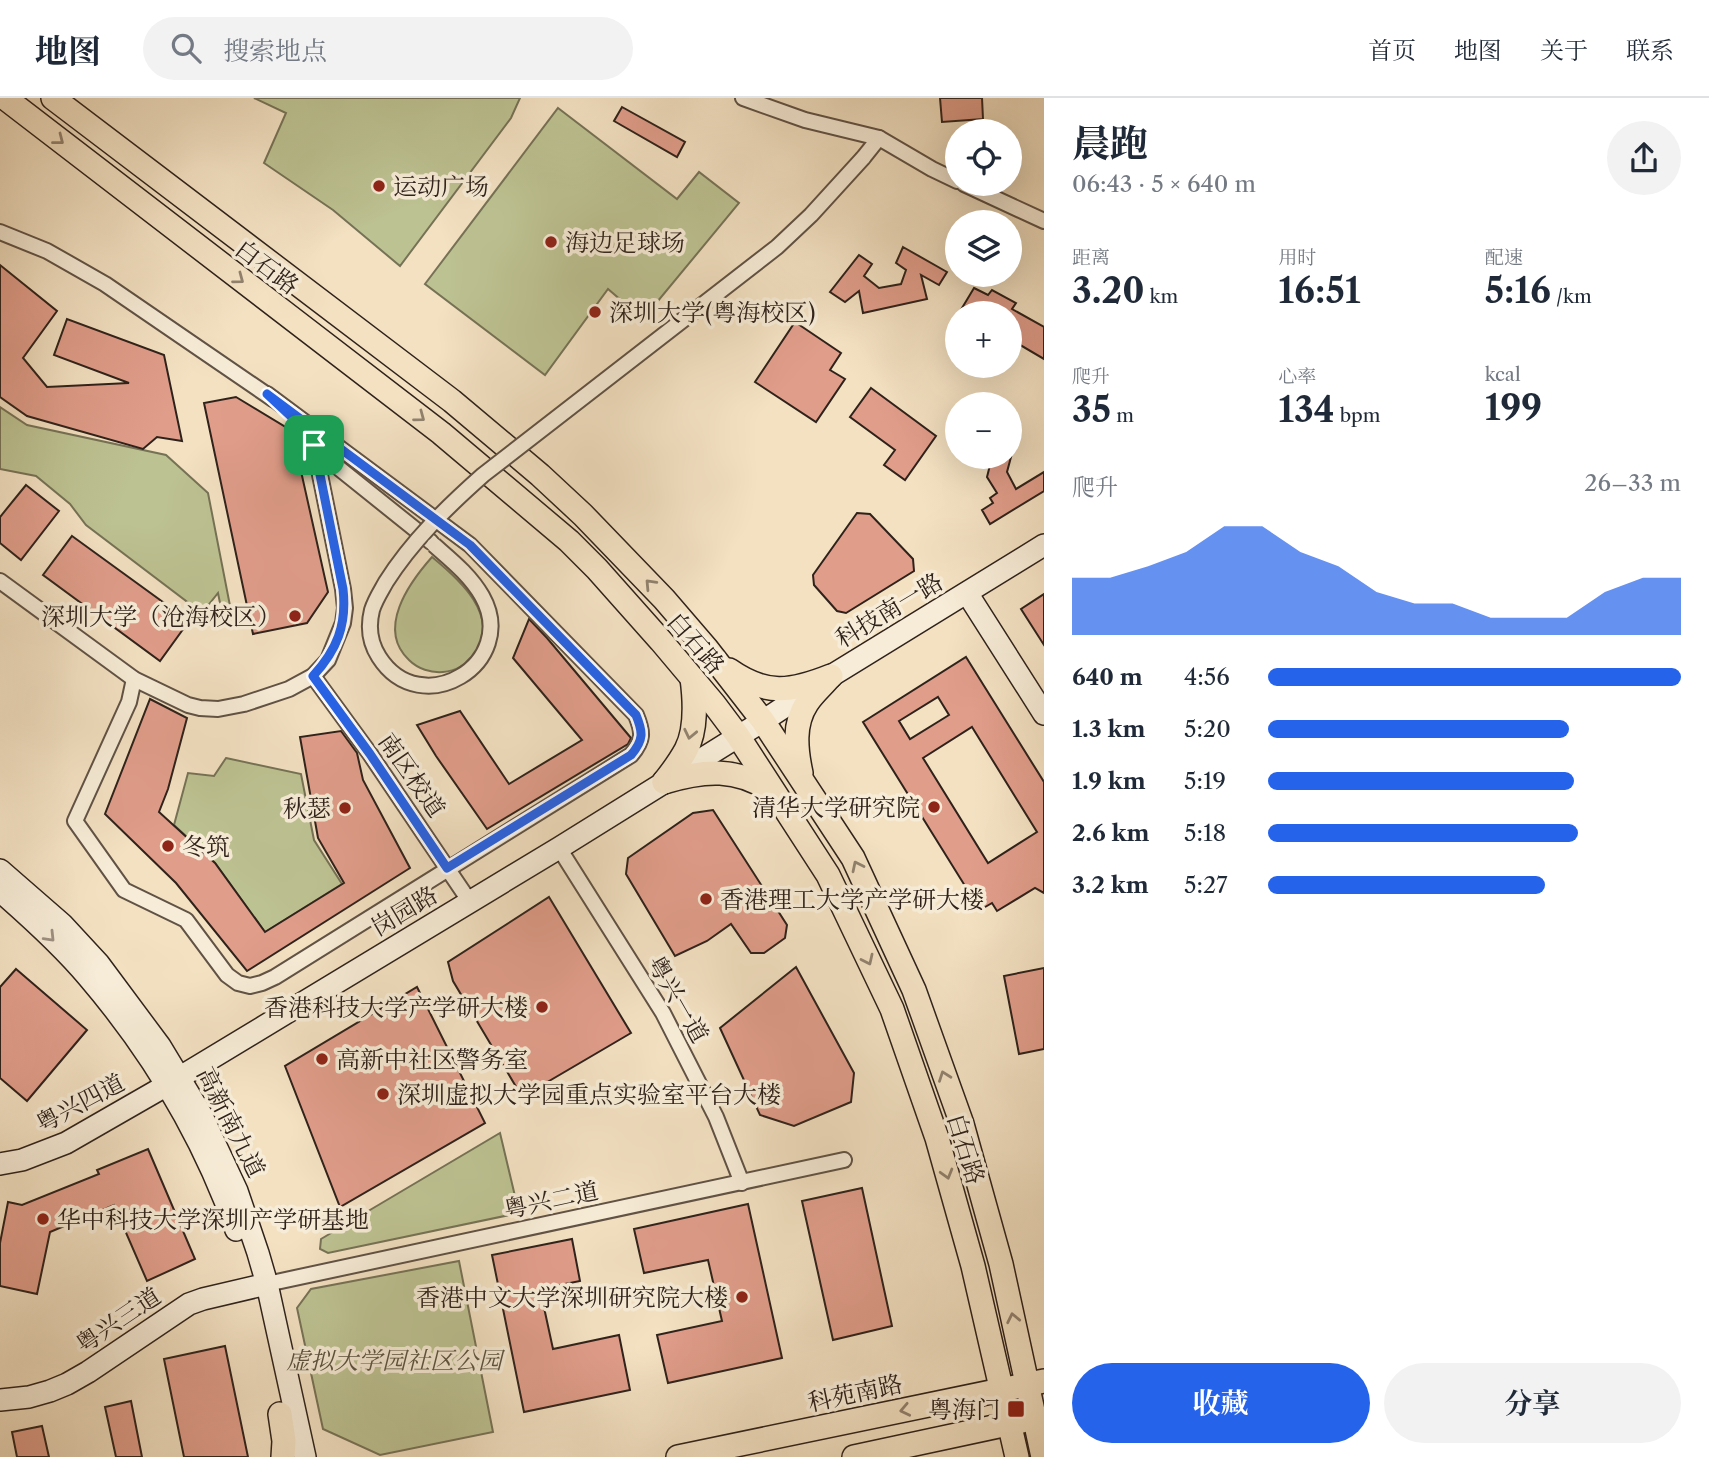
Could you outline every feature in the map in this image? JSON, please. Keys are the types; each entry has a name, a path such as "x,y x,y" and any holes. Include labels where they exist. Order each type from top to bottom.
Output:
{"main road":[{"name":"白石路","path":"5,98 441,433 569,541 692,678 738,736 828,875 892,1009 937,1138 973,1266 1017,1457"},
{"name":"白石路","path":"52,98 452,401 540,475 583,515 664,599 763,722 853,858 914,990 962,1124 1035,1383 1043,1457"},
{"path":"717,662 740,678 766,688 786,689 809,685 831,676"},
{"path":"803,782 796,740 801,714 808,701 831,676"},
{"path":"664,782 687,749 694,713 692,678"},
{"path":"664,782 701,773 729,773 760,783 775,794"},
{"name":"科苑南路","path":"678,1457 1035,1383"},
{"path":"280,1414 284,1441 283,1457"},
{"path":"854,1457 1039,1417"}],"street":[{"path":"743,98 805,120 879,138 945,175"},
{"path":"267,394 298,423 314,445 340,469 351,478 392,511 413,528 424,537 434,545 467,575 480,593 488,610 489,633 477,663 464,676 454,681 434,686 412,683 393,674 376,653 369,625 371,611 376,598 402,558 416,541 424,533 432,524 483,475 776,247 811,215 879,138"},
{"path":"990,196 1044,221"},
{"path":"0,232 47,251 105,284 267,394 470,545 636,715 642,730 639,745 631,755 275,977 250,986 238,983 227,975 186,920 124,890 75,821 129,702 134,679"},
{"path":"0,581 134,679 188,705 218,709 289,690 313,676 328,660 343,623 345,608 314,445"},
{"name":"科技南一路","path":"763,722 831,676 1044,545"},
{"path":"967,593 1044,714"},
{"name":"南区校道","path":"313,676 370,754 470,902"},
{"name":"岗园路","path":"174,1081 763,722"},
{"name":"粤兴一道","path":"559,848 663,1013 716,1117 741,1182"},
{"name":"高新南九道","path":"0,870 62,924 99,964 139,1016 174,1081"},
{"name":"高新南九道","path":"0,891 43,929 87,976 201,1114 234,1182 248,1221 305,1457"},
{"name":"粤兴四道","path":"0,1164 22,1160 66,1143 174,1081"},
{"name":"粤兴二道","path":"262,1286 844,1160"},
{"name":"高新南九道","path":"262,1286 280,1414 290,1457"},
{"name":"粤兴三道","path":"0,1400 29,1397 59,1388 89,1372 189,1304 262,1286"}],"green space":[{"name":"运动广场","path":"254,98 520,98 511,118 400,266 333,210 264,163 286,113"},
{"name":"海边足球场","path":"558,108 677,199 699,172 739,203 643,319 608,289 545,375 425,284"},
{"path":"0,407 27,425 166,455 208,493 232,616 223,618 218,593 202,613 86,525 70,504 36,476 0,469"},
{"path":"432,557 464,587 480,612 483,626 482,640 475,654 461,666 443,672 416,666 400,648 395,634 396,621 406,593"},
{"path":"226,758 301,774 314,840 342,884 265,932 215,863 174,825 188,773 214,776"},
{"path":"500,1133 519,1213 328,1253 320,1249 321,1239"},
{"name":"虚拟大学园社区公园","path":"459,1261 493,1432 380,1455 323,1429 297,1308 311,1289"}],"building":[{"path":"940,98 982,98 983,119 945,119 942,122"},
{"path":"622,107 685,142 677,157 614,121"},
{"path":"903,247 945,271 945,275 939,285 921,275 927,299 863,313 859,291 845,302 830,292 859,255 872,264 864,276 879,288 901,284 906,270 896,263"},
{"path":"0,265 57,311 23,358 47,387 129,383 54,355 67,319 164,355 182,441 157,437 143,449 27,416 0,397"},
{"path":"974,288 988,295 992,290 1012,301 966,301"},
{"path":"1022,315 1044,327 1044,359 1022,346"},
{"path":"795,322 841,353 830,370 845,379 816,422 755,382"},
{"path":"871,388 936,436 905,480 884,465 895,450 850,417"},
{"path":"236,397 292,431 328,592 307,623 253,634 204,403"},
{"path":"989,469 1008,469 1016,489 1044,472 1044,491 990,524 982,510 993,503 990,498 997,493 987,477"},
{"path":"26,485 59,511 21,560 0,543 0,517"},
{"path":"857,513 870,514 913,559 914,571 846,613 837,611 814,585 813,575"},
{"path":"72,536 189,621 160,661 43,575"},
{"path":"1044,594 1044,645 1021,609"},
{"path":"529,619 631,738 628,744 487,829 417,725 460,711 509,784 582,740 513,658"},
{"name":"清华大学研究院","path":"966,657 1044,782 1044,893 1035,888 997,911 992,903 980,910 863,722","holes":["938,697 949,715 910,739 899,721","972,727 1037,832 988,863 923,758"]},
{"path":"150,699 187,718 159,812 215,863 265,932 344,883 318,838 300,737 341,731 357,753 363,780 410,868 247,971 176,883 105,814"},
{"name":"香港理工大学产学研大楼","path":"713,810 787,925 785,938 764,953 751,953 731,924 707,941 675,956 626,874 628,858 693,813"},
{"name":"香港科技大学产学研大楼","path":"549,897 631,1033 532,1091 518,1090 453,981 448,962"},
{"path":"796,967 854,1073 851,1102 794,1126 760,1115 720,1028"},
{"path":"1044,968 1044,1049 1019,1054 1004,976"},
{"path":"16,969 87,1030 27,1101 0,1078 0,987"},
{"name":"深圳虚拟大学园重点实验室平台大楼","path":"417,987 485,1123 340,1207 285,1066"},
{"name":"华中科技大学深圳产学研基地","path":"148,1149 195,1259 147,1281 114,1205 50,1232 37,1294 0,1286 0,1243 8,1202 22,1205 99,1174 97,1170"},
{"path":"862,1188 892,1326 833,1340 802,1201"},
{"name":"香港中文大学深圳研究院大楼","path":"748,1204 782,1358 668,1383 657,1335 722,1321 708,1260 644,1273 634,1229"},
{"path":"572,1239 580,1281 540,1289 553,1349 619,1335 630,1390 524,1412 492,1255"},
{"path":"225,1346 248,1457 184,1457 164,1359"},
{"path":"131,1401 142,1457 116,1457 105,1407"},
{"path":"42,1426 49,1457 17,1457 12,1432"}],"place":[{"name":"运动广场","path":"379,186"},
{"name":"海边足球场","path":"551,242"},
{"name":"深圳大学(粤海校区)","path":"595,312"},
{"name":"深圳大学（沧海校区）","path":"295,616"},
{"name":"清华大学研究院","path":"934,807"},
{"name":"秋瑟","path":"345,808"},
{"name":"冬筑","path":"168,846"},
{"name":"香港理工大学产学研大楼","path":"706,899"},
{"name":"香港科技大学产学研大楼","path":"542,1007"},
{"name":"高新中社区警务室","path":"322,1059"},
{"name":"深圳虚拟大学园重点实验室平台大楼","path":"383,1094"},
{"name":"华中科技大学深圳产学研基地","path":"43,1219"},
{"name":"香港中文大学深圳研究院大楼","path":"742,1297"},
{"name":"粤海门","path":"1016,1409"}],"route":[{"path":"267,394 470,545 636,715 642,730 639,745 631,755 447,868 370,754 313,676 328,660 336,644 345,608 314,445 288,412 267,394"}]}
